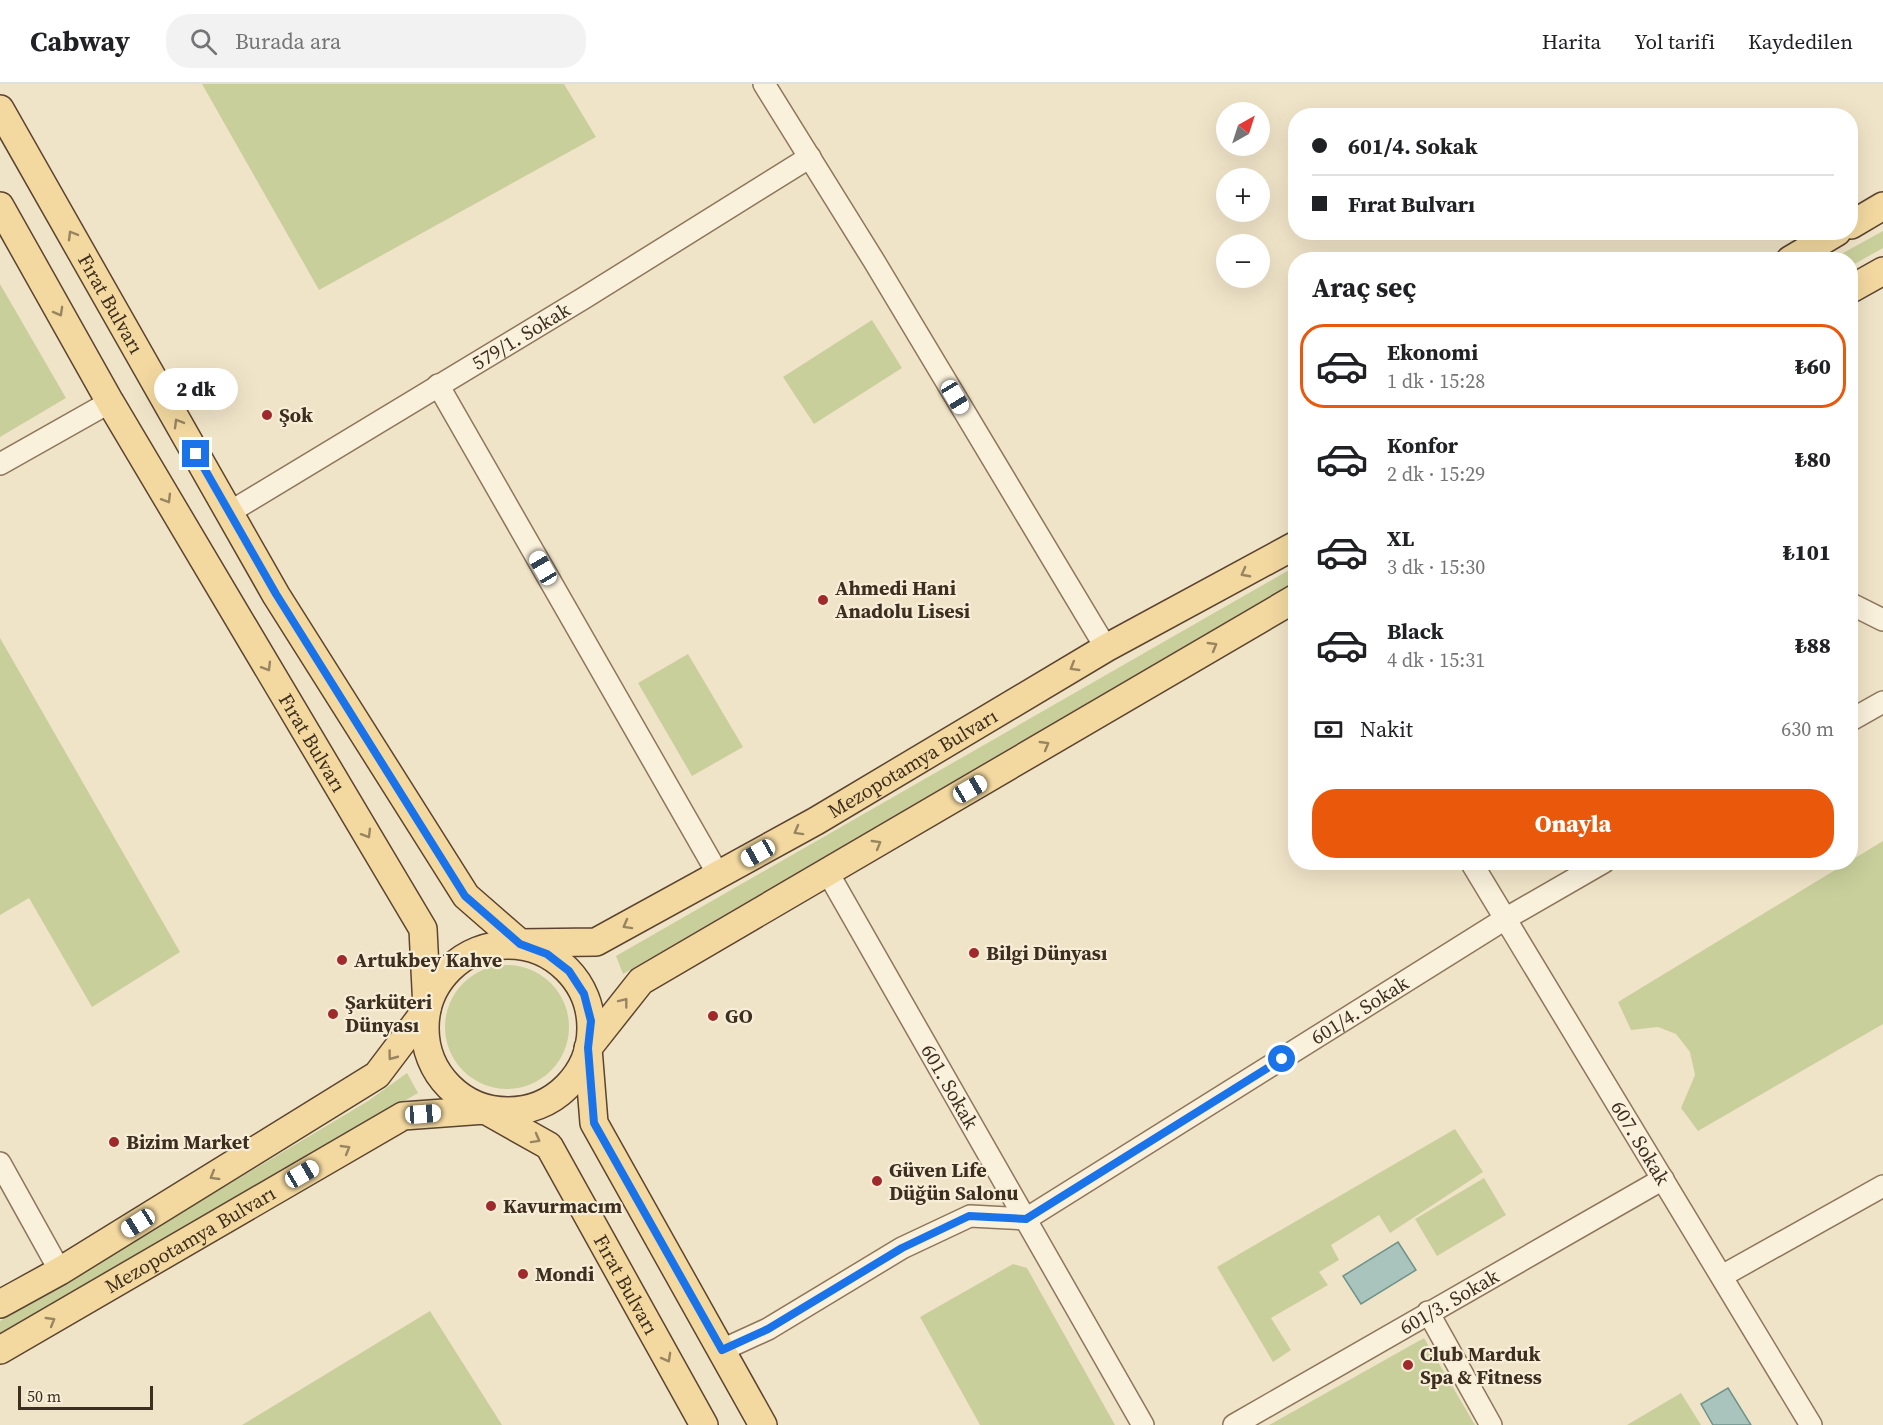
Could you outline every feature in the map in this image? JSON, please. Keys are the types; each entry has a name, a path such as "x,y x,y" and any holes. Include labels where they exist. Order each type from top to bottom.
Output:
{"main road":[{"name":"Fırat Bulvarı","path":"0,109 276,594 465,896 520,944"},
{"name":"Fırat Bulvarı","path":"0,206 110,402 423,929 427,1009"},
{"path":"1858,221 1883,206"},
{"path":"1803,252 1824,240"},
{"path":"1858,285 1883,271"},
{"name":"Mezopotamya Bulvarı","path":"520,944 596,942 816,820 1106,648 1288,549"},
{"path":"763,1425 594,1123 588,1048 591,1021 584,994 569,971 547,954 520,944 495,946 471,953 451,967 435,986 427,1009 424,1036 431,1061 444,1083 464,1100 485,1110 514,1112 540,1106 562,1093 579,1073 588,1048 641,981 1288,603"},
{"name":"Mezopotamya Bulvarı","path":"0,1304 60,1271 377,1075 427,1009"},
{"name":"Fırat Bulvarı","path":"485,1110 549,1146 696,1422"},
{"name":"Mezopotamya Bulvarı","path":"0,1350 403,1116 485,1110"}],"street":[{"path":"764,84 1106,648"},
{"name":"579/1. Sokak","path":"230,512 584,298 810,157"},
{"path":"438,385 718,874"},
{"path":"0,464 110,402"},
{"path":"1858,608 1883,620"},
{"path":"1858,716 1883,702"},
{"name":"607. Sokak","path":"1476,870 1811,1425"},
{"name":"601/4. Sokak","path":"1026,1219 1505,919 1590,870"},
{"name":"601. Sokak","path":"828,873 1143,1425"},
{"path":"0,1163 60,1271"},
{"name":"601/3. Sokak","path":"1234,1425 1663,1179"},
{"path":"1722,1276 1883,1186"},
{"path":"722,1350 768,1329 902,1248 969,1216 1026,1219"},
{"path":"1428,1312 1491,1425"}],"green space":[{"path":"202,84 564,84 596,137 319,290"},
{"path":"1883,231 1883,248 1858,262 1858,252 1845,252"},
{"path":"0,284 66,398 0,437"},
{"path":"872,320 902,368 814,424 783,377"},
{"path":"1288,571 1288,586 623,974 616,956"},
{"path":"0,638 180,952 92,1007 29,898 0,915"},
{"path":"688,654 743,747 692,776 638,683"},
{"path":"1883,841 1883,1024 1698,1131 1681,1108 1695,1075 1690,1052 1676,1034 1658,1027 1631,1030 1618,1002 1835,870 1858,870 1858,856"},
{"path":"507,965 531,969 551,983 565,1003 569,1027 565,1051 551,1071 531,1085 507,1089 483,1085 463,1071 449,1051 445,1027 449,1003 463,983 483,969"},
{"path":"407,1073 418,1093 0,1338 0,1321 368,1101"},
{"path":"1455,1129 1483,1172 1390,1233 1379,1215 1331,1245 1339,1260 1319,1272 1328,1285 1271,1318 1291,1350 1273,1362 1217,1267"},
{"path":"1484,1178 1506,1215 1437,1256 1415,1219"},
{"path":"1013,1264 1027,1268 1115,1425 980,1425 920,1317"},
{"path":"430,1311 502,1425 242,1425"},
{"name":"Club Marduk Spa & Fitness","path":"1424,1338 1475,1425 1269,1425"},
{"path":"1681,1393 1701,1425 1627,1425"}],"water":[{"path":"1398,1242 1416,1270 1361,1304 1343,1276"},
{"path":"1728,1388 1751,1425 1713,1425 1701,1404"}],"place":[{"name":"Şok","path":"267,415"},
{"name":"Ahmedi Hani Anadolu Lisesi","path":"823,600"},
{"name":"Bilgi Dünyası","path":"974,953"},
{"name":"Artukbey Kahve","path":"342,960"},
{"name":"Şarküteri Dünyası","path":"333,1014"},
{"name":"GO","path":"713,1016"},
{"name":"Bizim Market","path":"114,1142"},
{"name":"Güven Life Düğün Salonu","path":"877,1181"},
{"name":"Kavurmacım","path":"491,1206"},
{"name":"Mondi","path":"523,1274"},
{"name":"Club Marduk Spa & Fitness","path":"1408,1365"}],"route":[{"path":"196,454 276,594 465,896 520,944 547,954 569,971 584,994 591,1021 588,1048 594,1123 722,1350 768,1329 902,1248 969,1216 997,1215 1026,1219 1282,1059"}]}
